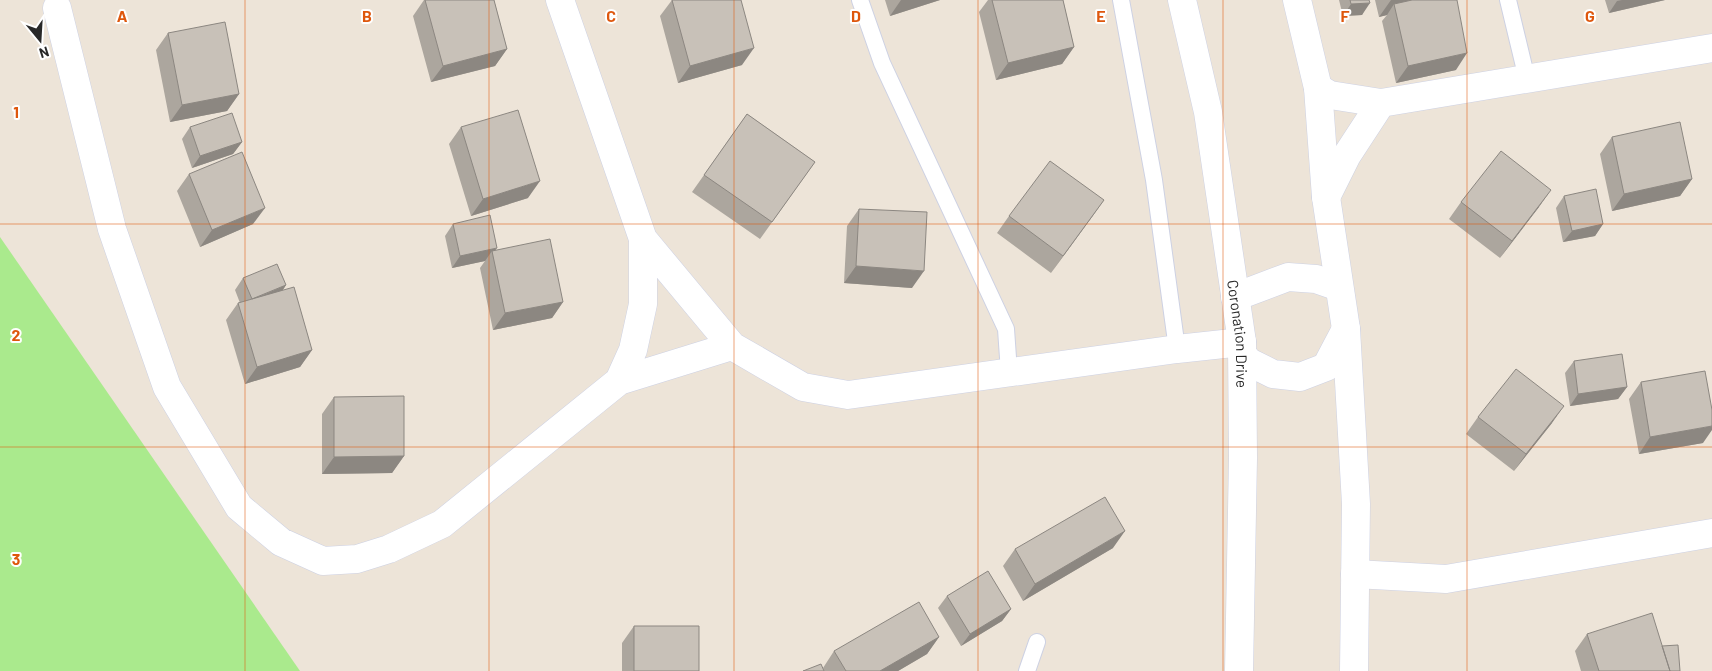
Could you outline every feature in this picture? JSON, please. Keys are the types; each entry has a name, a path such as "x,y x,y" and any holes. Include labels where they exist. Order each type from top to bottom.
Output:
{"street":[{"path":"560,0 642,239 643,304 633,350 619,381"},
{"name":"Coronation Drive","path":"1182,0 1208,112 1242,348 1243,458 1239,671"},
{"path":"1297,0 1318,88 1326,197 1346,329 1356,504 1354,671"},
{"path":"57,8 112,228 167,387 238,507 281,542 323,561 357,559 390,549 442,524 619,381 732,346"},
{"path":"1318,88 1330,95 1381,103 1712,48"},
{"path":"1326,197 1347,155 1381,103"},
{"path":"642,239 732,346 804,387 848,395 1176,349 1242,348 1249,362 1272,374 1300,378 1326,367 1346,329"},
{"path":"1235,297 1288,277 1316,279 1339,287"},
{"path":"1355,574 1446,579 1712,533"}],"lane":[{"path":"860,0 882,62 1006,329 1009,372"},
{"path":"1121,0 1154,180 1176,349"},
{"path":"1508,0 1527,79"},
{"path":"1027,671 1037,642"}],"green space":[{"path":"0,237 300,671 0,671"}],"building":[{"path":"425,0 494,0 507,49 443,66"},
{"path":"672,0 741,0 754,48 690,66"},
{"path":"992,0 1063,0 1074,47 1008,63"},
{"path":"1350,0 1369,0 1370,3 1351,4"},
{"path":"1412,0 1457,0 1467,53 1408,66 1394,4"},
{"path":"225,22 239,94 182,105 168,33"},
{"path":"518,110 540,181 483,199 461,127"},
{"path":"232,113 242,142 200,156 190,127"},
{"path":"747,114 815,162 772,222 704,175"},
{"path":"1680,122 1692,179 1624,194 1612,137"},
{"path":"1501,151 1551,190 1512,241 1461,202"},
{"path":"242,152 265,208 212,230 189,174"},
{"path":"1050,161 1104,200 1063,256 1009,216"},
{"path":"1596,189 1603,224 1572,231 1564,196"},
{"path":"859,209 927,212 924,271 856,266"},
{"path":"490,215 497,248 460,256 453,224"},
{"path":"550,239 563,302 505,313 492,251"},
{"path":"277,264 286,285 252,299 243,278"},
{"path":"294,287 312,350 257,367 238,303"},
{"path":"1622,354 1627,387 1578,394 1574,361"},
{"path":"1516,369 1564,406 1526,454 1478,417"},
{"path":"1705,371 1712,410 1712,426 1650,437 1641,382"},
{"path":"404,396 404,456 334,457 334,397"},
{"path":"1105,497 1125,531 1035,584 1015,549"},
{"path":"988,571 1011,609 970,634 947,596"},
{"path":"919,602 939,637 880,671 846,671 834,651"},
{"path":"1652,613 1670,671 1599,671 1587,634"},
{"path":"634,626 699,626 699,671 634,671"},
{"path":"1678,645 1680,671 1670,671 1662,646"},
{"path":"821,664 824,671 803,671"}]}
